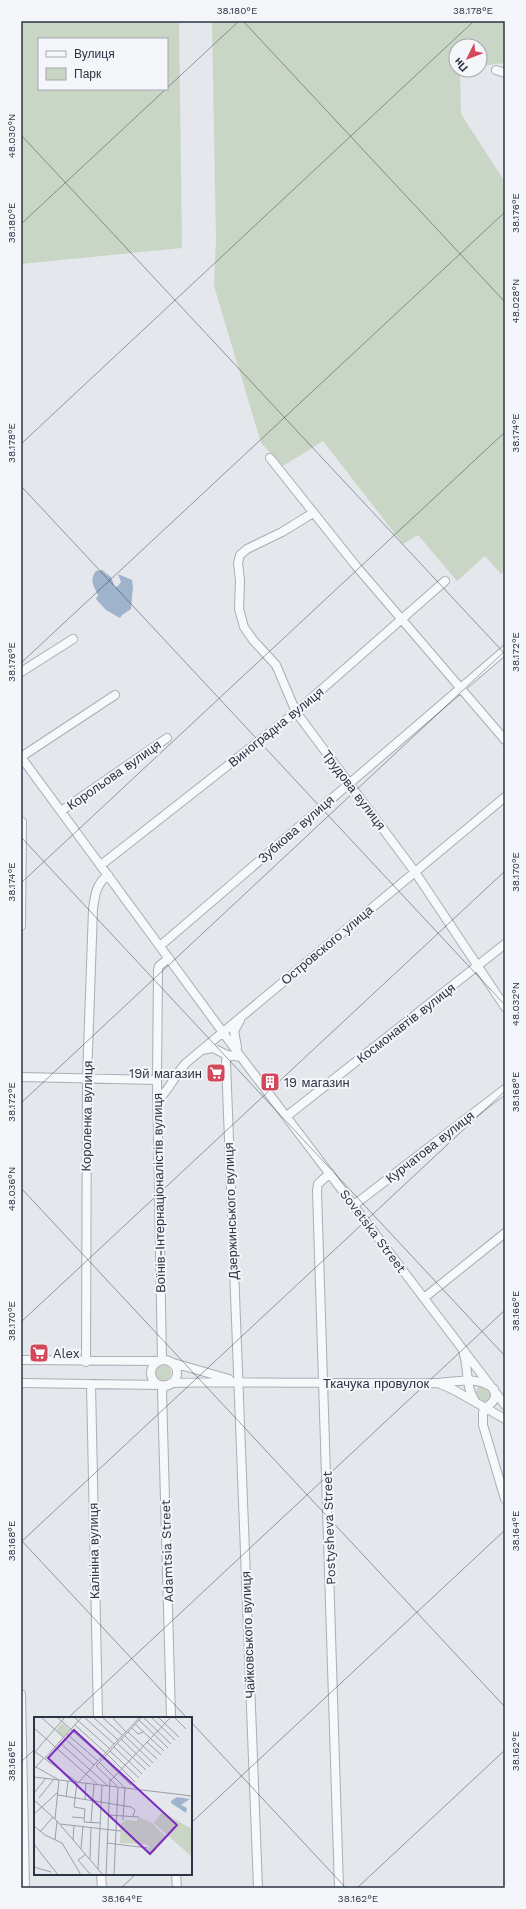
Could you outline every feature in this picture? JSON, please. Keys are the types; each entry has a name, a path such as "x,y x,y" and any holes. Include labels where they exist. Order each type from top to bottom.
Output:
{"street":[{"path":"496,70 505,73"},
{"path":"270,458 401,620 505,740"},
{"name":"Трудова вулиця","path":"313,513 282,532 247,549 240,555 238,563 240,580 239,609 244,627 253,640 276,665 296,712 415,872 505,1007"},
{"name":"Виноградна вулиця","path":"101,865 296,712 445,581"},
{"path":"21,672 73,639"},
{"name":"Зубкова вулиця","path":"160,946 505,650"},
{"path":"21,757 114,695"},
{"name":"Корольова вулиця","path":"61,811 167,738"},
{"name":"Sovetska Street","path":"21,757 241,1057 461,1347 503,1399"},
{"name":"Островского улица","path":"158,1100 164,1094 175,1074 199,1051 505,797"},
{"path":"21,926 22,822"},
{"name":"Короленка вулиця","path":"86,1362 86,1079 93,910 96,890 101,880 108,875"},
{"name":"Космонавтів вулиця","path":"287,1116 505,944"},
{"name":"Воїнів-Інтернаціоналістів вулиця","path":"164,1361 157,1080 158,970 159,966 169,958"},
{"path":"199,1051 213,1048 227,1055 241,1057 234,1031 246,1013"},
{"name":"Дзержинського вулиця","path":"227,1055 238,1381"},
{"path":"21,1077 157,1080"},
{"name":"Курчатова вулиця","path":"354,1205 505,1088"},
{"name":"Postysheva Street","path":"330,1173 322,1179 317,1191 339,1888"},
{"path":"424,1298 505,1233"},
{"path":"461,1347 467,1366 471,1396 475,1402"},
{"path":"21,1360 86,1362 164,1361 238,1381"},
{"path":"164,1361 173,1365 176,1372 166,1385 154,1381 151,1374 152,1366 164,1361"},
{"path":"438,1383 468,1380 483,1381 494,1388 496,1395 495,1400 485,1408 482,1416 505,1499"},
{"path":"21,1383 166,1385 238,1381"},
{"name":"Ткачука провулок","path":"238,1381 324,1384 438,1383 454,1390 505,1419"},
{"name":"Чайковського вулиця","path":"238,1381 258,1888"},
{"name":"Калініна вулиця","path":"91,1384 98,1717"},
{"name":"Adamtsia Street","path":"166,1385 162,1390 171,1717"},
{"path":"21,1694 25,1888"},
{"path":"102,1875 102,1888"},
{"path":"176,1875 177,1888"}],"green space":[{"path":"21,21 179,21 182,248 21,264"},
{"path":"212,21 505,21 505,63 488,65 488,38 448,38 448,78 460,78 461,114 505,182 505,571 501,574 485,556 457,581 418,535 403,544 323,441 283,466 261,443 214,286 216,241"},
{"path":"163,1365 169,1367 171,1373 169,1379 163,1381 157,1379 155,1373 157,1367"},
{"path":"480,1386 486,1386 491,1391 489,1400 486,1402 480,1402 475,1397 475,1391"}],"water":[{"path":"102,570 111,577 115,587 121,582 118,574 132,580 133,587 131,609 120,618 106,610 96,599 98,595 93,583 93,578 96,571"}],"place":[{"name":"19й магазин","path":"216,1073"},
{"name":"19 магазин","path":"270,1082"},
{"name":"Alex","path":"39,1353"}]}
